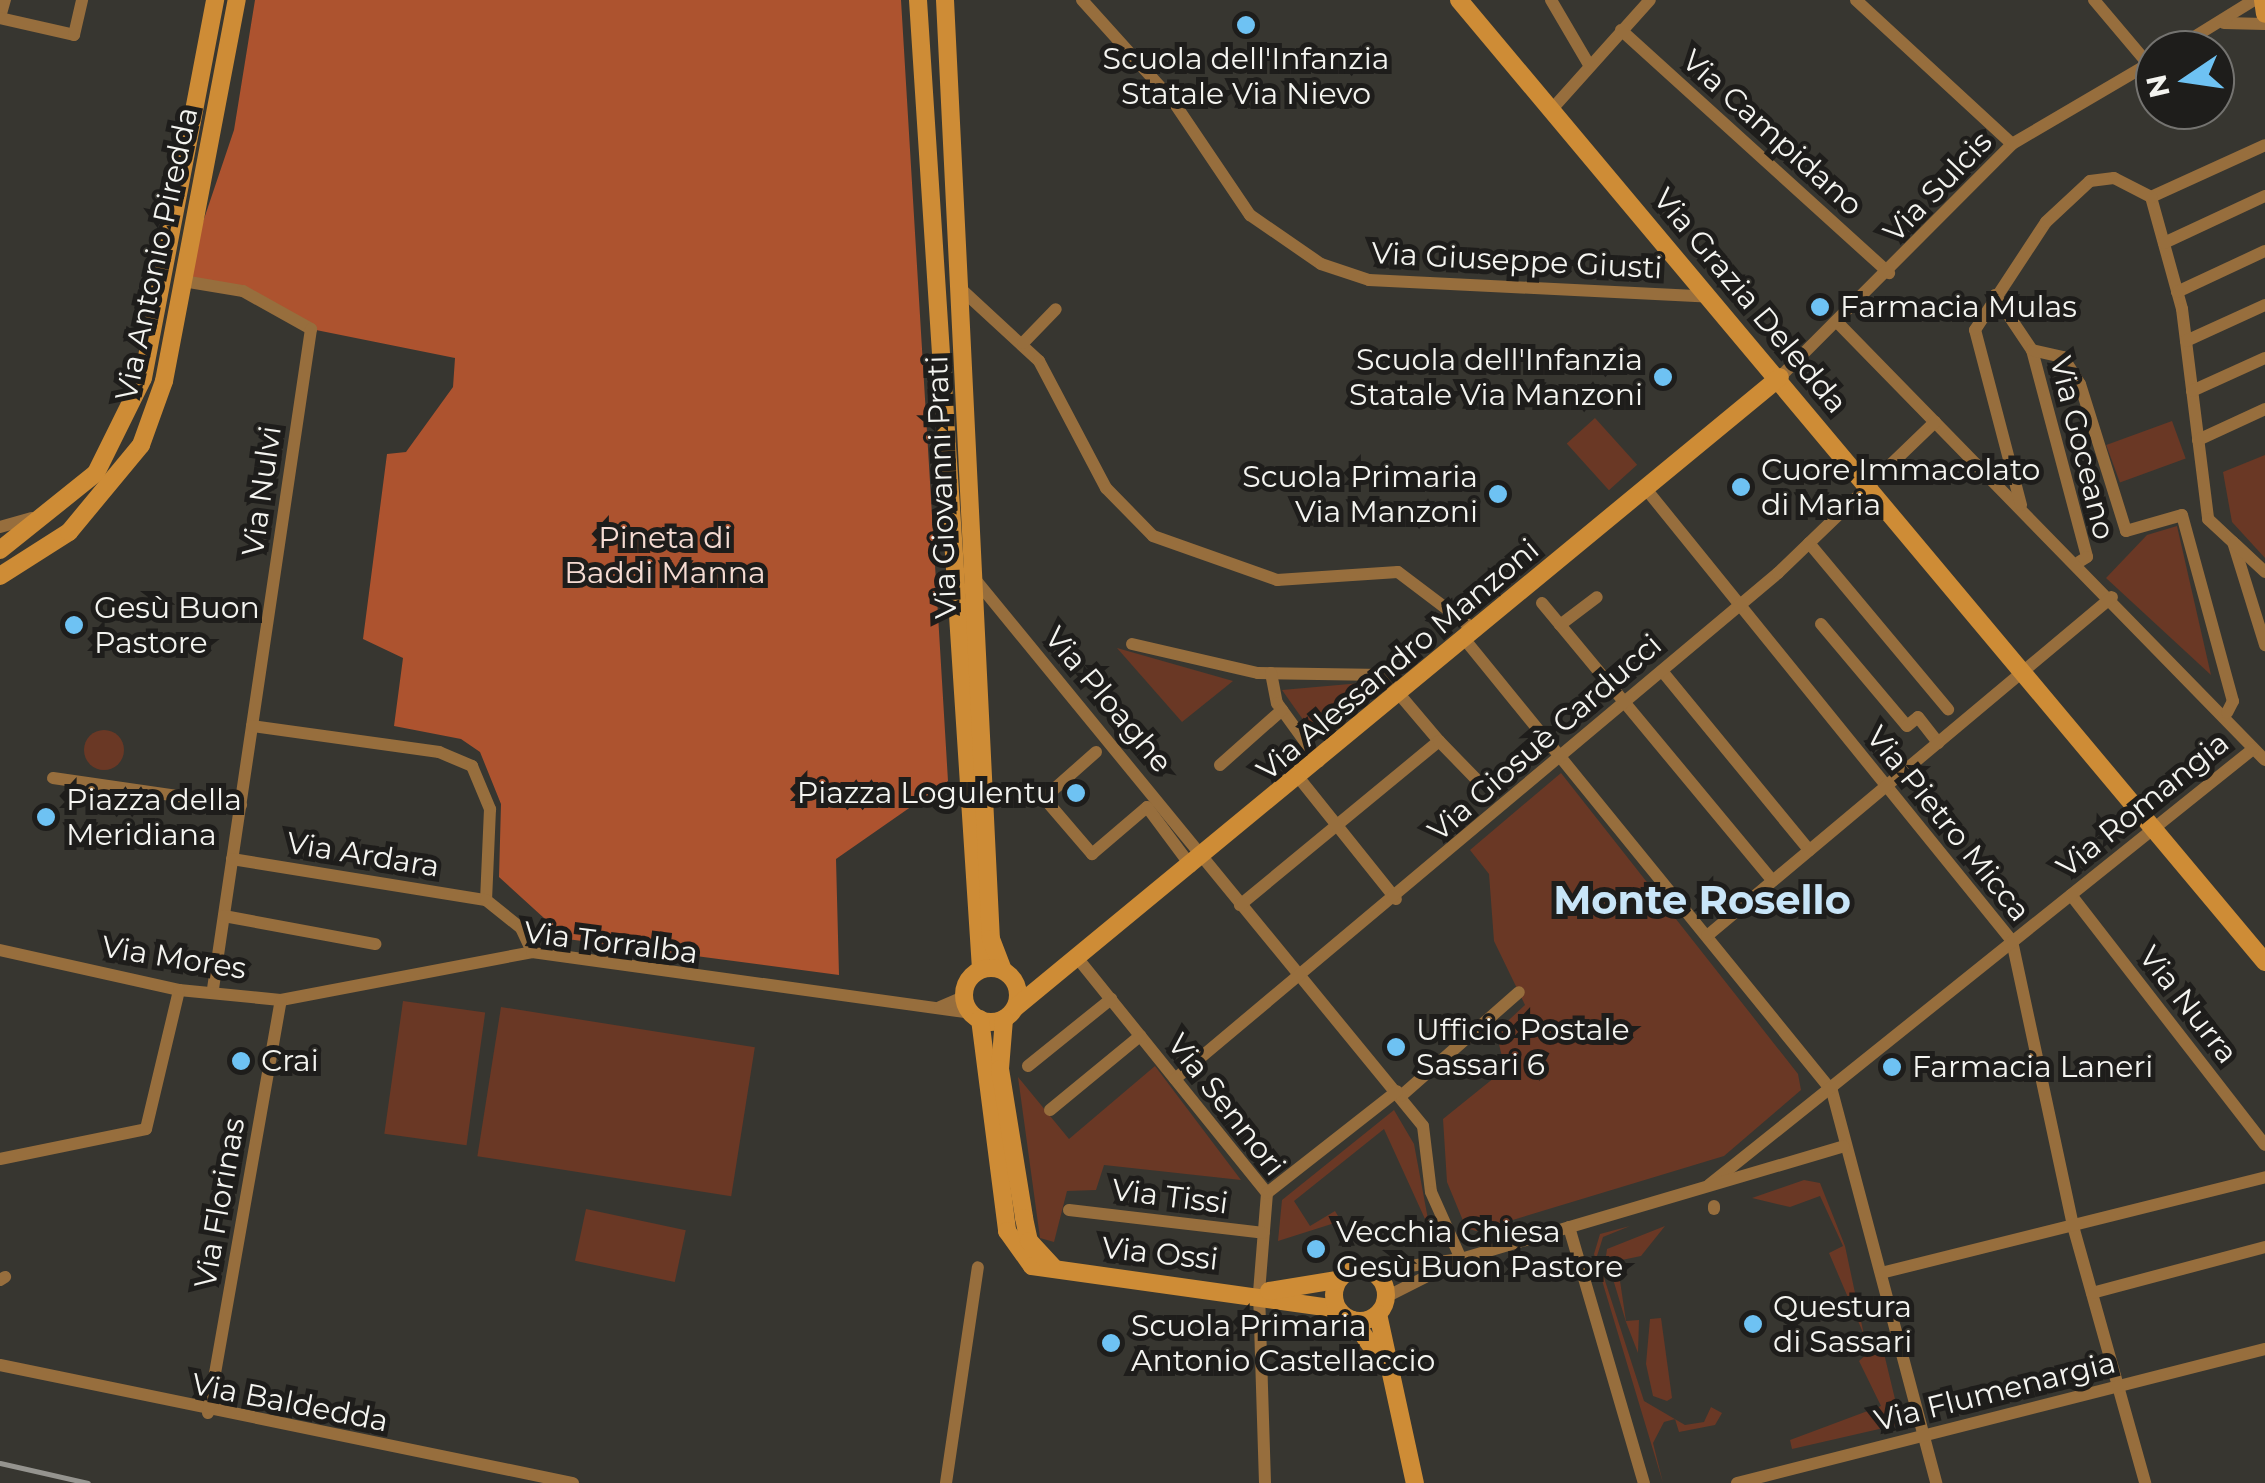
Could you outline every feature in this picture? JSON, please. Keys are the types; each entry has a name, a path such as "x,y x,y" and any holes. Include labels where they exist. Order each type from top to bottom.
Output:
{"street":[{"path":"6,0 0,18 74,35 82,0"},
{"name":"Via Antonio Piredda","path":"0,550 62,506 96,473 142,378 215,0"},
{"name":"Via Antonio Piredda","path":"0,576 69,532 141,444 164,381 237,0"},
{"name":"Via Giovanni Prati","path":"918,0 981,969"},
{"name":"Via Giovanni Prati","path":"945,0 992,939 1006,972 1010,1013"},
{"name":"Via Giuseppe Giusti","path":"1082,0 1173,101 1250,214 1321,264 1369,280 1713,298"},
{"name":"Via Grazia Deledda","path":"1459,0 2158,826 2265,962"},
{"path":"1550,0 1588,63"},
{"path":"1553,108 1588,63 1650,0"},
{"path":"1856,0 2012,144"},
{"path":"2094,0 2135,44"},
{"path":"2207,30 2254,0"},
{"path":"2263,0 2265,14"},
{"path":"2212,27 2265,24"},
{"name":"Via Campidano","path":"1622,30 1890,274"},
{"name":"Via Sulcis","path":"1780,378 1840,326 2012,144 2135,72"},
{"path":"2151,197 2265,145"},
{"path":"2022,507 1975,330 2046,222 2090,180 2114,178 2151,197 2164,243 2186,341 2208,519"},
{"path":"2164,243 2265,196"},
{"path":"2177,292 2265,251"},
{"name":"Via Nulvi","path":"183,281 244,291 311,329 213,990"},
{"path":"962,290 1023,343 1106,488 1153,536 1277,580 1398,572 1471,636 1562,758 1832,1091 1936,1483"},
{"name":"Via Goceano","path":"1995,295 2032,350 2087,557 2078,562"},
{"path":"2186,341 2265,305"},
{"path":"1023,343 1056,309"},
{"path":"1840,326 2228,712 2265,760"},
{"path":"2032,350 2063,358 2080,384 2126,531 2182,515 2208,519 2265,572"},
{"path":"2192,391 2265,358"},
{"name":"Via Alessandro Manzoni","path":"1010,1013 1048,979 1079,960 1780,378"},
{"path":"2198,440 2265,409"},
{"name":"Via Giosuè Carducci","path":"1175,1079 1304,976 1662,672 1870,490 1935,422"},
{"name":"Via Pietro Micca","path":"1646,489 2012,941 2073,1226 2146,1483"},
{"path":"0,526 62,506"},
{"path":"2182,515 2232,701 2228,712"},
{"path":"2233,542 2265,646"},
{"path":"1809,543 1948,709"},
{"name":"Via Ploaghe","path":"973,576 1197,861"},
{"path":"1560,625 1597,597"},
{"path":"1707,936 2112,597"},
{"path":"1542,603 1773,881"},
{"path":"1821,624 1907,726 1918,717 1938,743"},
{"path":"1132,644 1271,673 1384,675 1474,778"},
{"path":"1662,672 1810,850"},
{"path":"1271,673 1282,710 1319,761"},
{"name":"Via Ploaghe","path":"1220,765 1282,710"},
{"path":"252,726 438,752 472,766 490,809 486,900 521,928 532,952"},
{"path":"1240,905 1439,741"},
{"name":"Via Romangia","path":"1709,1186 2253,749"},
{"path":"1096,752 1044,798 1092,854 1147,807 1240,905 1304,976 1423,1126 1431,1192 1460,1259"},
{"path":"52,778 240,805"},
{"path":"1299,778 1396,899"},
{"name":"Via Ardara","path":"232,859 486,900"},
{"name":"Via Nurra","path":"2071,895 2265,1145"},
{"path":"224,916 375,944"},
{"name":"Via Mores","path":"0,950 179,990 213,990 281,1000"},
{"name":"Via Torralba","path":"281,1000 532,952 972,1010"},
{"name":"Via Sennori","path":"1079,960 1267,1193 1259,1292 1265,1483"},
{"path":"1048,979 981,969 972,1010 1007,1231 1032,1266 1055,1270"},
{"path":"0,1159 146,1129 179,990"},
{"path":"1267,1193 1399,1093 1519,992"},
{"name":"Via Florinas","path":"208,1414 281,1000"},
{"path":"1028,1066 1111,1000"},
{"path":"972,1010 1010,1013 1000,1069 1024,1218 1029,1240 1055,1270"},
{"path":"1050,1110 1140,1036"},
{"path":"1412,1480 1383,1363 1382,1306 1372,1272 1460,1259 1844,1146"},
{"path":"1881,1273 2265,1177"},
{"name":"Via Tissi","path":"1069,1210 1264,1233"},
{"path":"1569,1228 1644,1483"},
{"path":"2092,1292 2265,1247"},
{"path":"1345,1315 1382,1306 1460,1259"},
{"path":"946,1483 978,1267"},
{"name":"Via Ossi","path":"1259,1292 1337,1280 1353,1269 1372,1272"},
{"name":"Via Ossi","path":"1055,1270 1259,1292 1345,1315"},
{"path":"1337,1280 1345,1315 1383,1363"},
{"name":"Via Flumenargia","path":"1737,1483 2265,1350"},
{"name":"Via Baldedda","path":"0,1365 208,1414 573,1483"}],"shaded area":[{"path":"1595,418 1637,465 1609,490 1567,443"},
{"path":"2172,421 2186,459 2120,483 2106,445"},
{"path":"2265,455 2265,558 2232,522 2223,472"},
{"path":"2177,526 2211,675 2106,578 2147,535"},
{"path":"1117,648 1233,681 1182,722"},
{"path":"1361,683 1365,689 1311,731 1282,690"},
{"path":"104,730 118,736 124,750 118,764 104,770 90,764 84,750 90,736"},
{"path":"1561,773 1798,1074 1801,1090 1724,1156 1476,1231 1466,1228 1447,1182 1443,1119 1505,1069 1496,1032 1525,1005 1494,941 1489,874 1470,850"},
{"path":"403,1001 485,1013 467,1145 384,1134"},
{"path":"501,1007 755,1047 731,1196 477,1156"},
{"path":"1155,1066 1241,1180 1104,1165 1096,1190 1067,1191 1054,1242 1040,1238 1018,1077 1069,1139"},
{"path":"1394,1110 1414,1144 1430,1230 1384,1129 1294,1201 1310,1226 1335,1211 1341,1221 1278,1241 1282,1200"},
{"path":"1804,1180 1820,1183 1845,1246 1864,1335 1829,1253 1843,1246 1820,1196 1790,1207 1752,1198"},
{"path":"586,1209 686,1230 675,1282 575,1261"},
{"path":"1630,1226 1603,1237 1597,1256 1644,1401 1675,1419 1664,1422 1653,1443 1663,1483 1594,1254 1600,1234"},
{"path":"1665,1226 1641,1256 1617,1261 1626,1321 1639,1320 1638,1353 1626,1322 1606,1256 1607,1249"},
{"path":"1661,1318 1672,1398 1667,1401 1653,1396 1646,1364 1650,1319"},
{"path":"1881,1341 1901,1424 1792,1449 1790,1440 1881,1406 1859,1361"},
{"path":"1711,1407 1722,1413 1715,1425 1679,1432 1675,1419 1685,1425 1704,1422"}],"green space":[{"name":"Pineta di Baddi Manna","path":"255,0 901,0 948,781 836,859 839,975 567,939 499,877 501,804 480,752 461,739 394,726 403,658 363,639 387,454 406,452 453,387 455,358 311,329 264,301 183,281 234,130"}],"railway":[{"path":"0,1463 88,1483"}],"place":[{"name":"Scuola dell'Infanzia Statale Via Nievo","path":"1246,25"},
{"name":"Farmacia Mulas","path":"1820,307"},
{"name":"Scuola dell'Infanzia Statale Via Manzoni","path":"1663,377"},
{"name":"Cuore Immacolato di Maria","path":"1741,487"},
{"name":"Scuola Primaria Via Manzoni","path":"1498,494"},
{"name":"Gesù Buon Pastore","path":"74,625"},
{"name":"Piazza Logulentu","path":"1076,793"},
{"name":"Piazza della Meridiana","path":"46,817"},
{"name":"Ufficio Postale Sassari 6","path":"1396,1047"},
{"name":"Crai","path":"241,1061"},
{"name":"Farmacia Laneri","path":"1892,1067"},
{"name":"Vecchia Chiesa Gesù Buon Pastore","path":"1316,1249"},
{"name":"Questura di Sassari","path":"1753,1324"},
{"name":"Scuola Primaria Antonio Castellaccio","path":"1111,1343"}],"district":[{"name":"Monte Rosello","path":"1702,900"}]}
